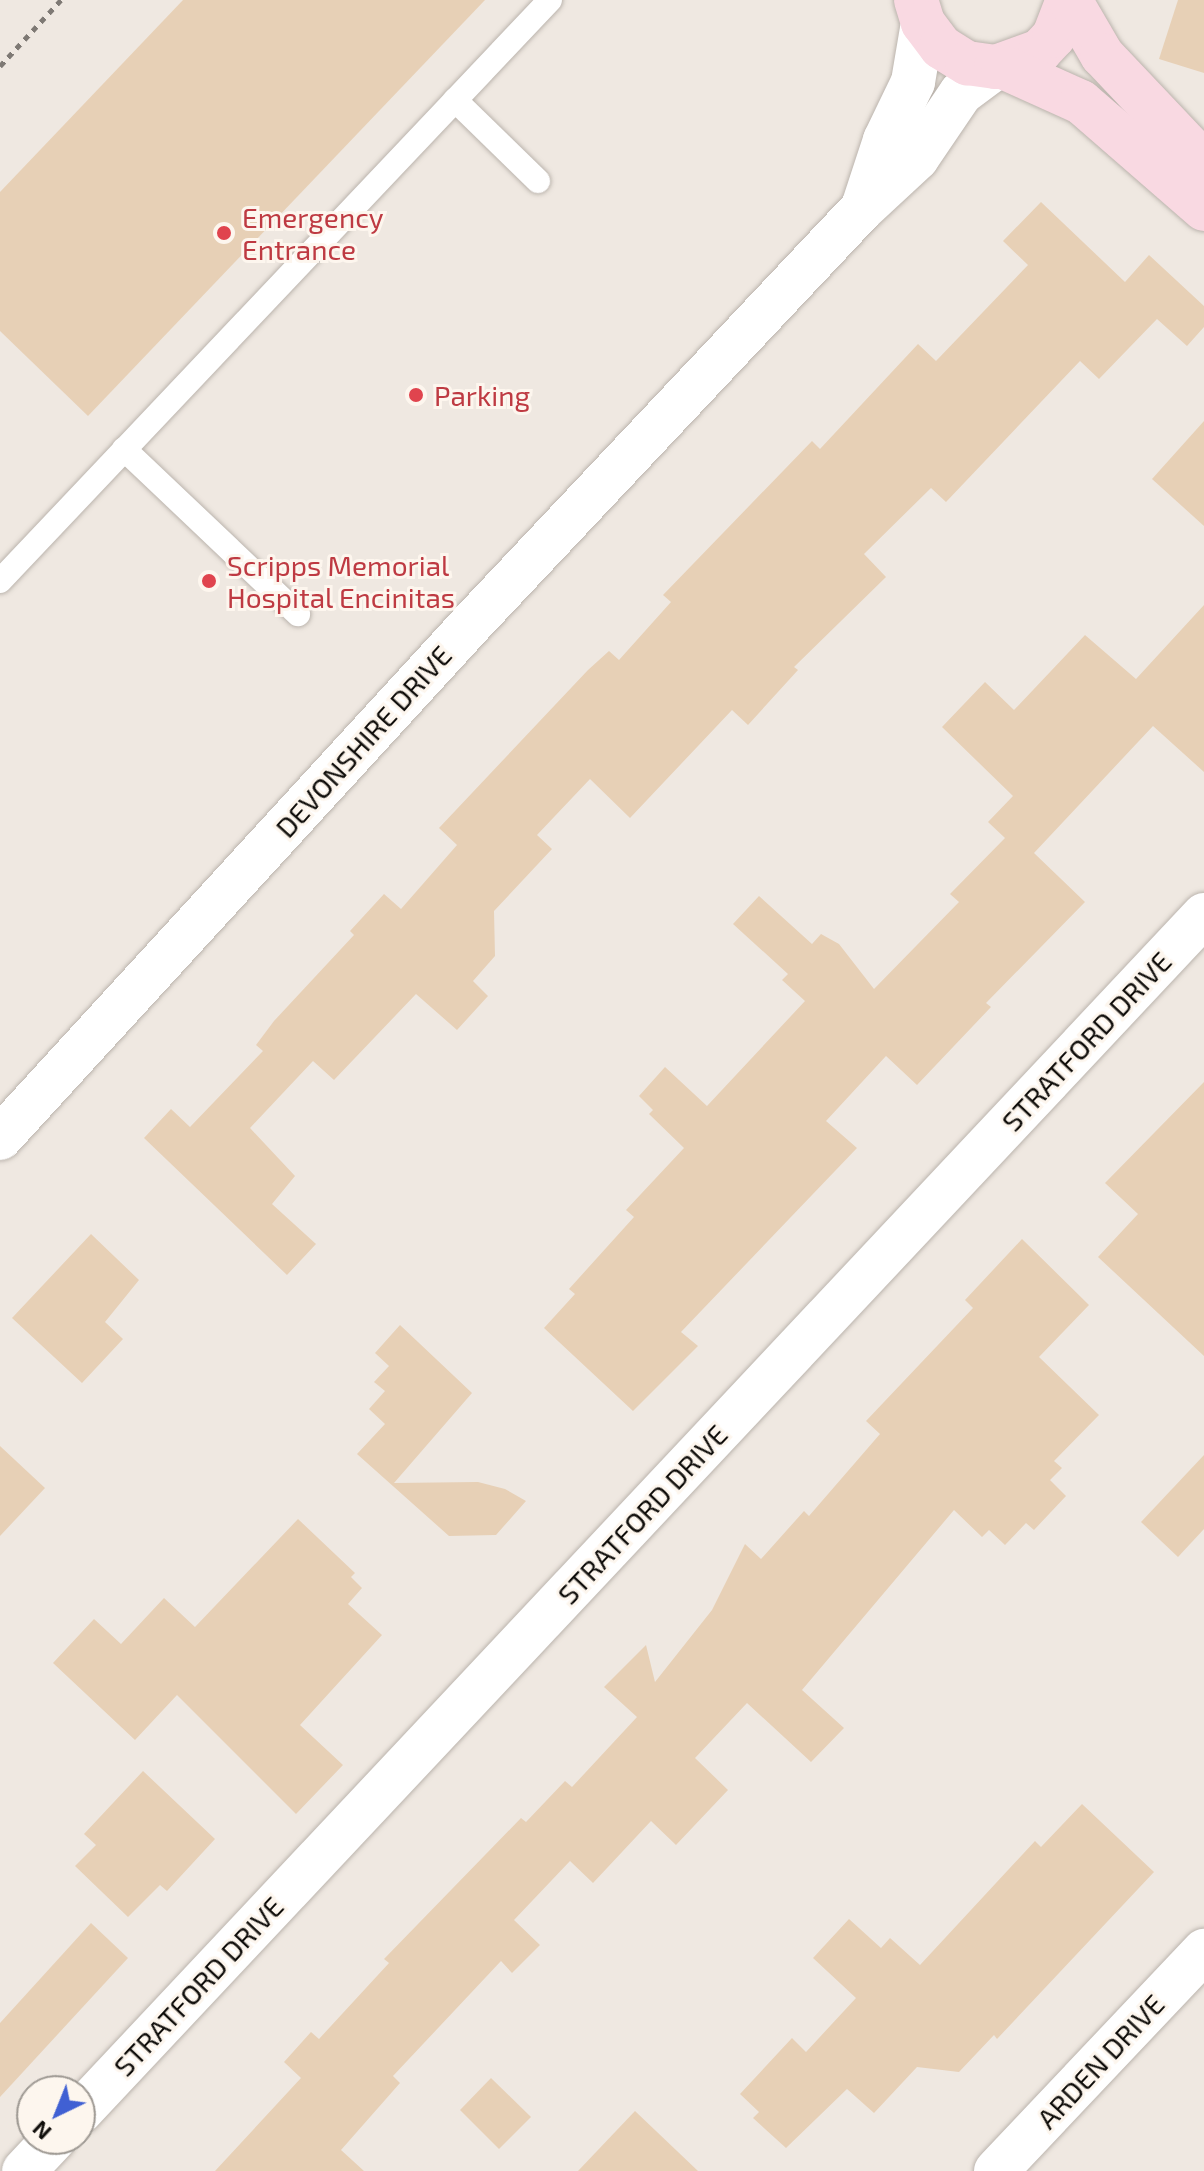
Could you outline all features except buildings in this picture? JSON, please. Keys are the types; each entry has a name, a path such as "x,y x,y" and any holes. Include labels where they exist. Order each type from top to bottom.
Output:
{"main road":[{"path":"1000,67 1040,51 1054,36 1069,0"},
{"path":"1069,0 1108,62 1204,163"},
{"path":"920,12 941,47 967,63 1000,67 1081,102 1204,209"}],"street":[{"name":"DEVONSHIRE DRIVE","path":"862,209 885,140 913,82 920,12"},
{"name":"DEVONSHIRE DRIVE","path":"0,1138 460,636 862,209 917,158 961,93 1000,67"},
{"name":"STRATFORD DRIVE","path":"96,2095 1204,915"},
{"name":"ARDEN DRIVE","path":"996,2171 1204,1951"},
{"path":"24,2171 39,2155"}],"lane":[{"path":"0,581 550,0"},
{"path":"455,100 538,181"},
{"path":"124,449 298,614"}],"path":[{"path":"0,66 61,0"}],"place":[{"name":"Emergency Entrance","path":"224,233"},
{"name":"Parking","path":"416,395"},
{"name":"Scripps Memorial Hospital Encinitas","path":"209,581"}]}
